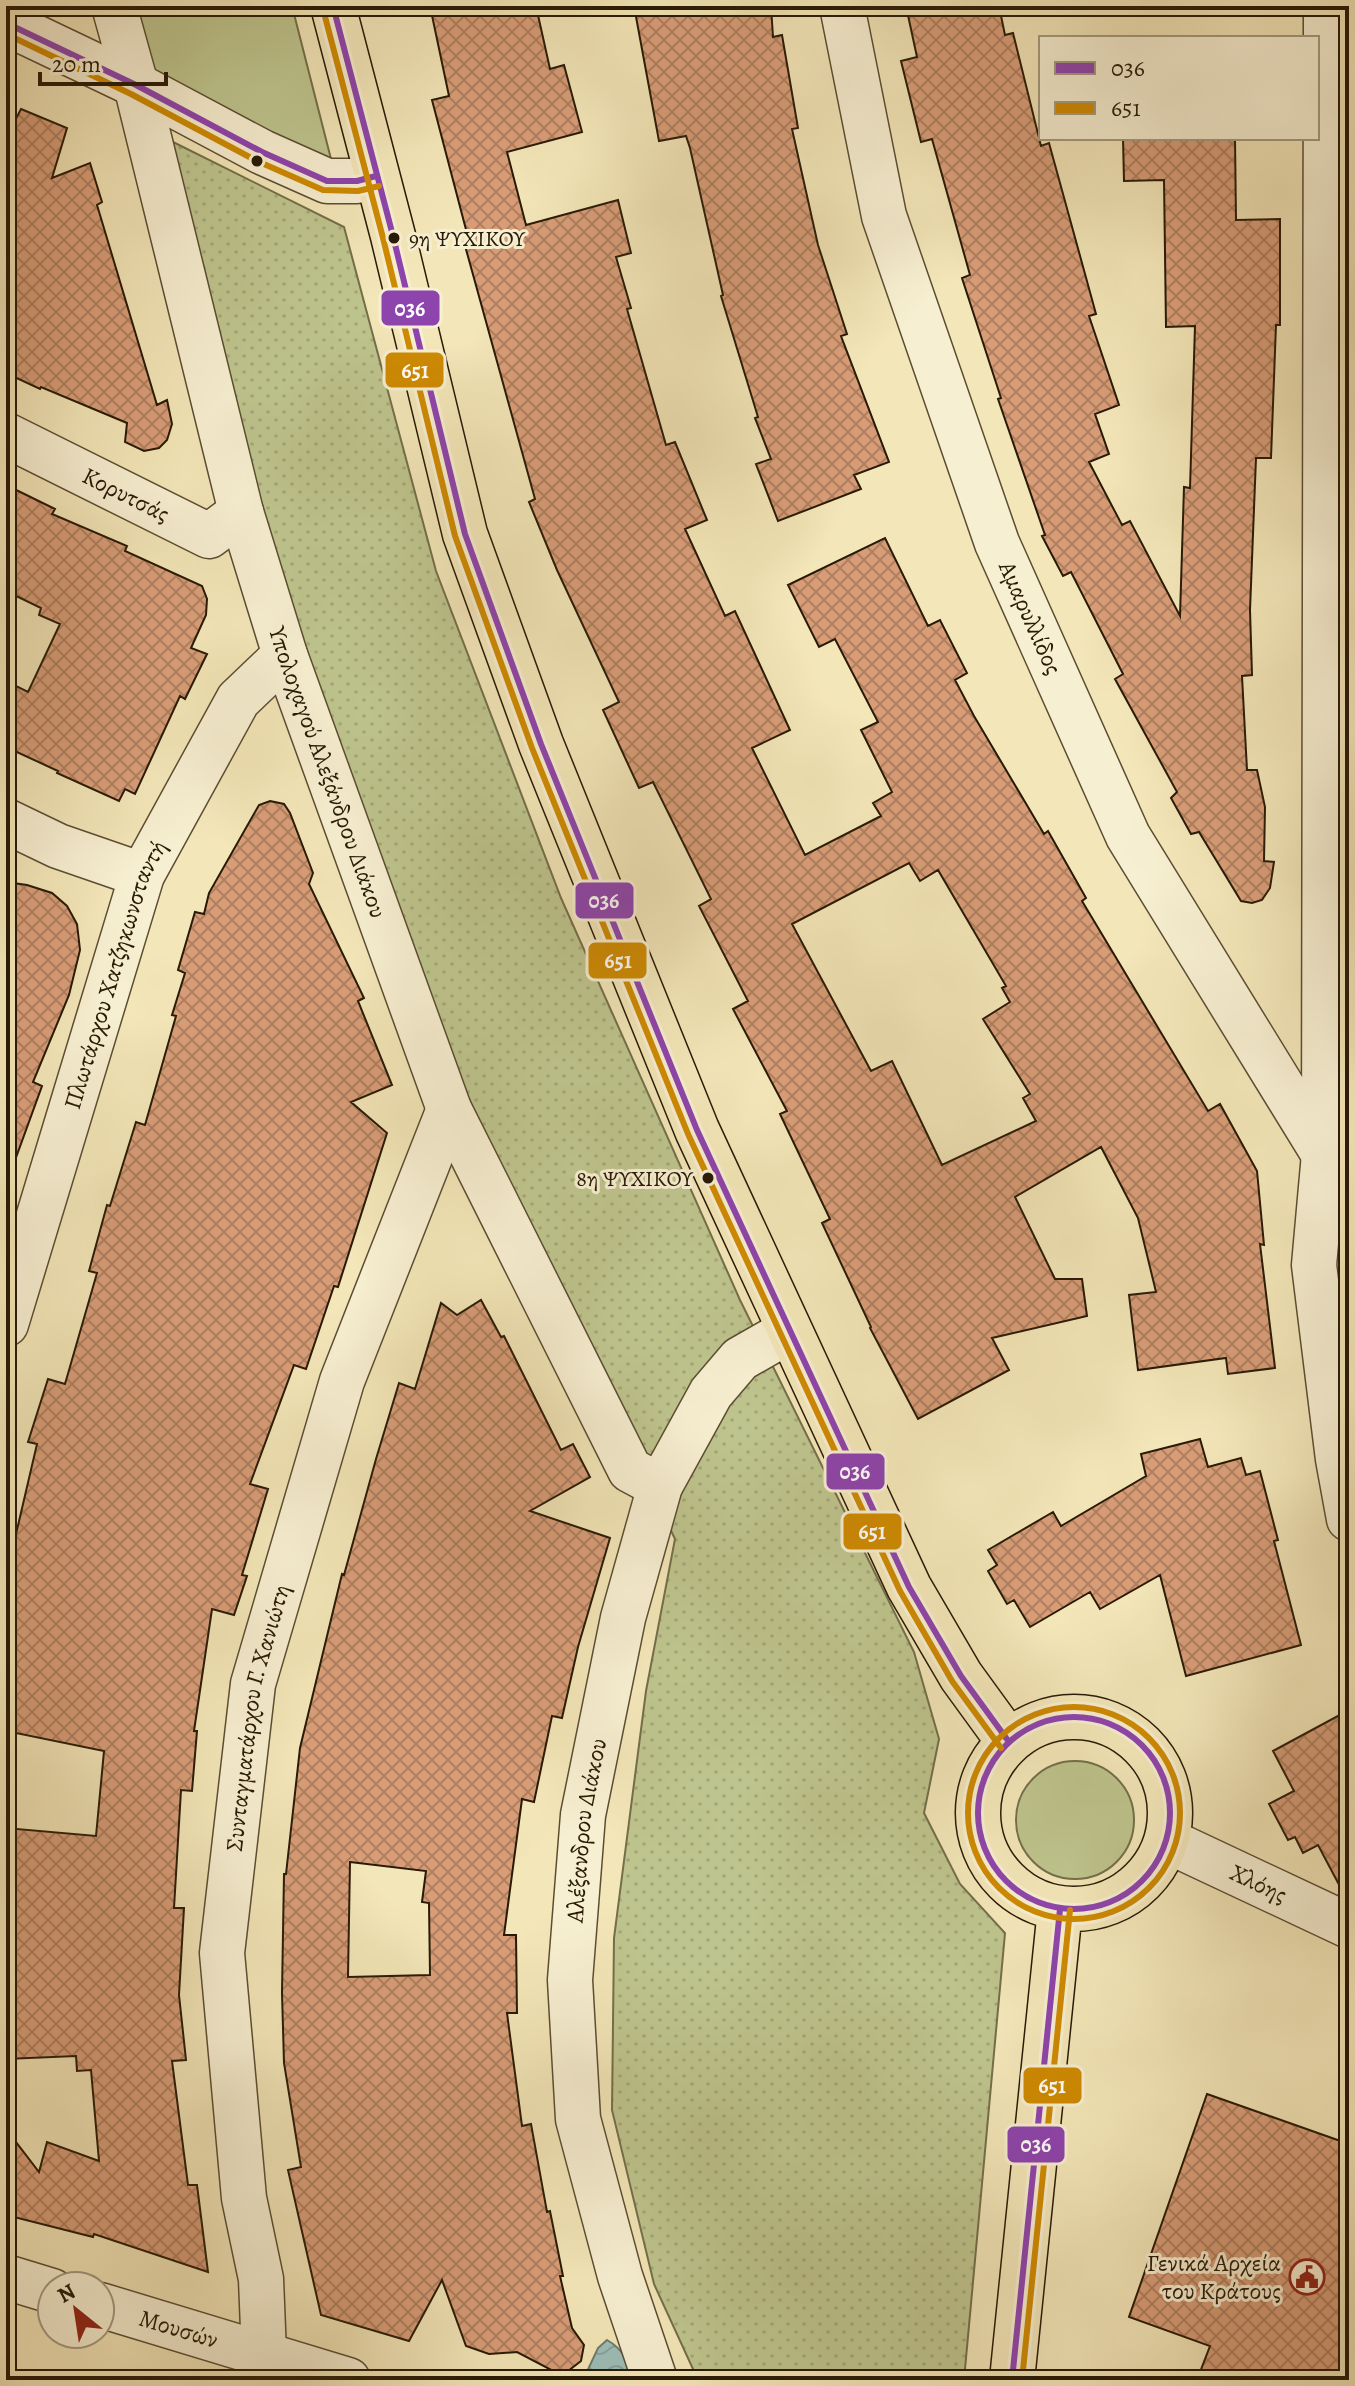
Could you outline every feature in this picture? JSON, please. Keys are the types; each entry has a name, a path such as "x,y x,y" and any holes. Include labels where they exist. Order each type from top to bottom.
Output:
{"main road":[{"path":"333,6 465,534 541,744 697,1130 909,1587 961,1676 1009,1742"},
{"path":"1066,1717 1097,1719 1126,1730 1150,1751 1166,1779 1171,1809 1168,1841 1152,1872 1127,1895 1095,1908 1060,1909 1030,1900 1005,1882 987,1857 978,1827 979,1795 990,1766 1009,1742 1035,1725 1066,1717"},
{"path":"1012,2380 1060,1909"}],"street":[{"name":"Υπολοχαγού Αλεξάνδρου Διάκου","path":"114,6 241,512 285,655 449,1109 630,1470 660,1486"},
{"name":"Αμαρυλλίδος","path":"842,6 884,216 997,543 1128,836 1336,1163"},
{"path":"1326,6 1336,1163 1314,1265 1338,1459 1349,1519"},
{"path":"6,23 136,85 262,152 327,181 357,181 376,176"},
{"name":"Κορυτσάς","path":"6,435 209,536 241,512"},
{"name":"Πλωτάρχου Χατζηκωνσταντή","path":"6,1324 142,875 238,700 285,655"},
{"path":"6,821 58,846 142,875"},
{"name":"Συνταγματάρχου Γ. Χανιώτη","path":"264,2354 261,2279 244,2198 222,1953 253,1684 342,1381 449,1109"},
{"name":"Αλέξανδρου Διάκου","path":"655,2380 620,2276 578,2119 570,1980 583,1815 623,1618 660,1486 711,1393 740,1359 789,1331"},
{"name":"Χλόης","path":"1168,1841 1349,1926"},
{"path":"6,2277 36,2286"},
{"name":"Μουσών","path":"116,2310 264,2354 323,2376"}],"green space":[{"path":"132,6 292,6 331,159 150,78"},
{"path":"169,140 344,227 436,571 561,898 740,1300 914,1652 939,1739 924,1813 960,1884 1005,1933 964,2380 698,2380 654,2284 612,2110 614,1938 646,1691 675,1539 462,1090 303,640 232,416"},
{"path":"1075,1761 1098,1765 1117,1778 1130,1797 1134,1820 1130,1843 1117,1862 1098,1875 1075,1879 1052,1875 1033,1862 1020,1843 1016,1820 1020,1797 1033,1778 1052,1765"}],"water":[{"path":"607,2340 624,2357 629,2380 583,2380 598,2348"}],"building":[{"path":"430,6 536,6 550,69 564,65 582,132 507,152 526,225 618,200 631,253 616,257 631,308 627,309 666,445 675,442 707,520 685,529 725,616 735,611 790,730 752,748 805,855 881,816 873,803 892,792 861,730 878,722 835,639 819,647 788,585 885,538 928,626 940,620 967,673 955,680 974,716 1044,834 1048,831 1086,898 1082,901 1208,1111 1220,1104 1257,1171 1264,1245 1260,1244 1275,1368 1228,1374 1226,1358 1138,1370 1129,1295 1156,1292 1138,1218 1101,1147 1015,1197 1055,1279 1082,1279 1087,1316 992,1338 1009,1370 918,1419 870,1328 822,1223 830,1219 780,1114 787,1111 733,1009 748,1001 699,906 711,899 653,782 639,788 603,710 619,702 529,502 535,499 464,242 469,241 432,100 449,96","holes":["909,863 920,881 938,870 1006,986 1002,988 1010,1002 983,1019 1030,1094 1023,1098 1036,1121 942,1165 892,1061 871,1071 792,924"]},
{"path":"634,6 771,6 773,37 782,35 798,128 792,129 818,245 847,334 841,336 889,462 854,475 861,489 778,521 756,464 771,459 755,418 758,417 721,296 690,148 686,136 659,141"},
{"path":"906,6 999,6 1005,35 1013,33 1039,140 1041,146 1049,143 1096,314 1089,316 1119,405 1095,414 1109,454 1089,462 1122,525 1130,521 1180,616 1184,487 1190,488 1195,326 1166,327 1164,180 1124,181 1123,140 1235,140 1236,220 1280,219 1280,325 1276,325 1271,458 1256,458 1250,610 1252,675 1242,676 1247,770 1257,770 1265,807 1264,861 1274,862 1270,888 1262,900 1252,903 1241,901 1199,832 1191,834 1171,798 1177,792 1115,679 1123,674 1071,572 1063,576 1042,536 1045,535 998,399 1001,398 962,278 970,275 932,139 921,142 901,61 917,57"},
{"path":"21,109 67,128 52,178 90,163 102,202 97,205 157,405 167,400 172,424 167,440 159,448 144,451 125,442 127,423 6,373 6,138"},
{"path":"6,485 55,509 52,514 127,546 125,551 202,586 207,599 206,615 191,648 207,654 185,699 180,696 135,794 125,789 119,801 6,747 6,681 28,692 60,624 39,615 41,608 6,591"},
{"path":"270,801 284,804 290,813 313,873 309,884 364,998 358,1001 392,1085 351,1102 387,1133 338,1287 334,1286 306,1369 294,1365 250,1484 268,1489 242,1575 247,1576 234,1615 212,1609 194,1731 197,1731 192,1791 181,1790 174,1908 184,1908 179,1995 186,2060 172,2061 188,2185 197,2185 208,2272 94,2234 93,2237 6,2215 6,2129 39,2172 47,2142 99,2161 91,2070 77,2071 76,2056 6,2059 6,1828 96,1836 104,1751 6,1731 6,1577 37,1444 28,1442 48,1379 65,1384 97,1273 89,1271 107,1205 110,1206 136,1122 145,1125 176,1016 172,1015 185,973 178,970 195,912 204,914 209,893 259,805"},
{"path":"6,882 52,893 67,906 77,924 80,950 69,995 33,1082 42,1086 10,1174 6,1173"},
{"path":"481,1300 501,1337 504,1336 561,1450 573,1444 590,1477 530,1511 610,1538 578,1647 562,1718 552,1716 534,1802 522,1799 504,1935 516,1935 517,2013 507,2013 522,2126 531,2124 572,2328 584,2345 581,2361 568,2371 557,2373 517,2352 489,2354 466,2346 442,2280 409,2341 321,2315 288,2170 301,2167 284,2063 282,1993 284,1874 300,1748 342,1574 399,1383 415,1389 441,1303 457,1315","holes":["350,1862 426,1871 422,1902 429,1903 430,1975 348,1977"]},
{"path":"1200,1439 1208,1467 1241,1458 1246,1475 1260,1471 1278,1540 1274,1541 1301,1645 1186,1676 1160,1575 1100,1609 1090,1592 1030,1627 1014,1600 1007,1604 988,1571 997,1565 988,1550 1053,1512 1061,1526 1146,1476 1141,1454"},
{"path":"1349,1710 1349,1898 1345,1896 1318,1845 1303,1853 1295,1837 1288,1840 1269,1804 1294,1791 1273,1751"},
{"path":"1207,2094 1349,2144 1349,2380 1197,2380 1210,2346 1129,2317"}],"transit line":[{"name":"036","path":"333,6 393,236 465,534 541,744 697,1130 909,1587 961,1676 1009,1742"},
{"name":"651","path":"323,9 383,238 455,536 532,748 688,1134 900,1591 952,1681 1001,1748"},
{"name":"036","path":"6,23 136,85 262,152 327,181 357,181 376,176"},
{"name":"651","path":"6,34 131,94 257,161 323,190 358,191 379,186"},
{"name":"651","path":"1074,1707 1115,1715 1149,1738 1172,1772 1180,1813 1172,1854 1149,1888 1115,1911 1074,1919 1033,1911 999,1888 976,1854 968,1813 976,1772 999,1738 1033,1715 1074,1707"},
{"name":"036","path":"1074,1717 1111,1724 1142,1745 1163,1776 1170,1813 1163,1850 1142,1881 1111,1902 1074,1909 1037,1902 1006,1881 985,1850 978,1813 985,1776 1006,1745 1037,1724 1074,1717"},
{"name":"036","path":"1012,2380 1060,1909"},
{"name":"651","path":"1022,2380 1070,1910"}],"place":[{"name":"9η ΨΥΧΙΚΟΥ","path":"394,238"},
{"name":"8η ΨΥΧΙΚΟΥ","path":"708,1178"},
{"name":"Γενικά Αρχεία του Κράτους","path":"1307,2277"}]}
